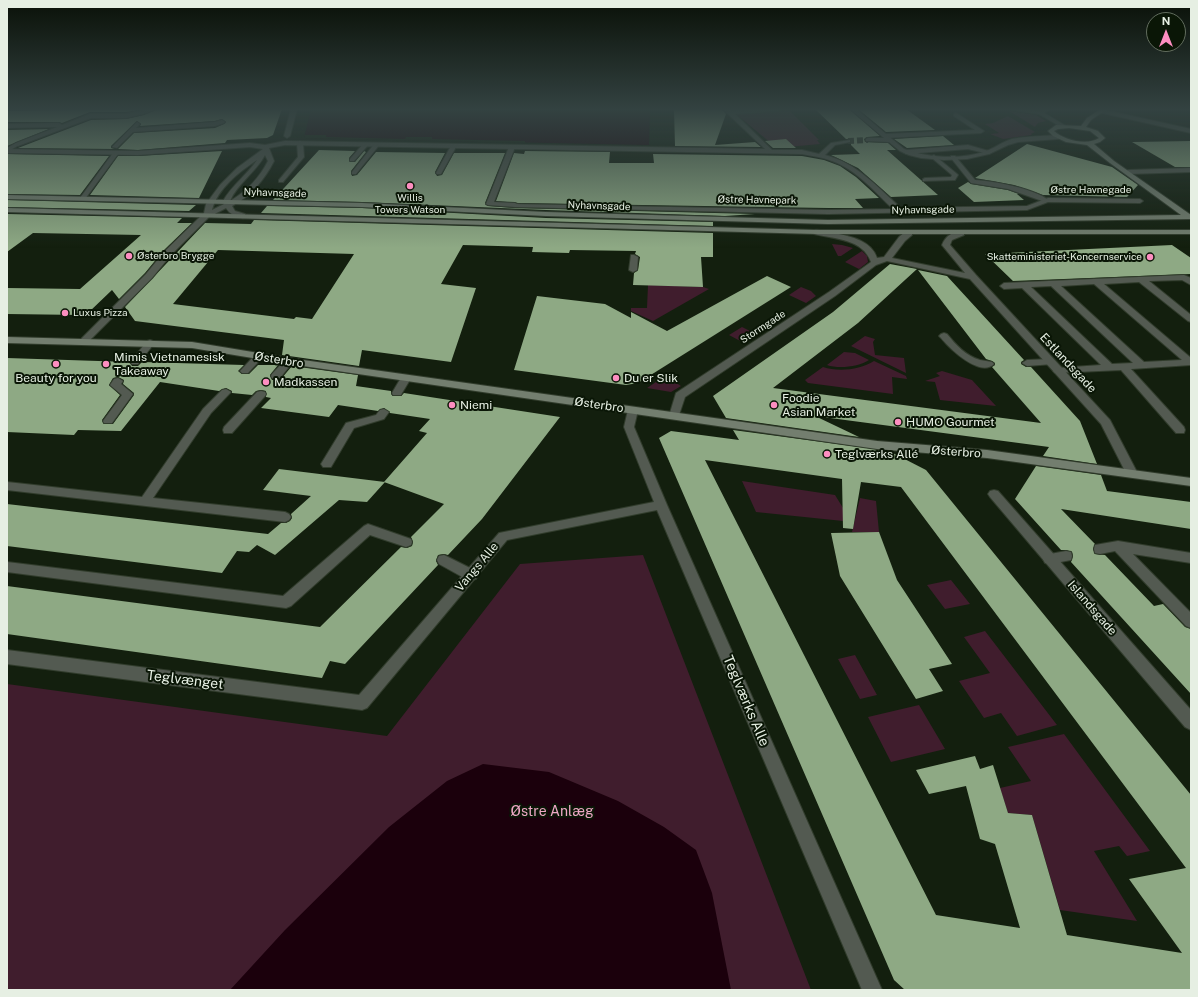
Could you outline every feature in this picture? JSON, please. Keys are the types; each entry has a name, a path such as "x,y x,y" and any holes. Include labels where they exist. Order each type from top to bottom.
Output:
{"street":[{"path":"83,198 110,156"},
{"path":"83,342 149,276 166,254 208,208 218,190 256,156"},
{"path":"242,216 237,215 229,204 228,196 256,166 261,156"},
{"path":"7,206 37,205 208,208 229,204 249,191 267,169 271,161 268,156"},
{"path":"281,181 301,156"},
{"path":"352,160 356,156"},
{"path":"354,173 368,156"},
{"path":"438,173 448,156"},
{"name":"Østre Havnepark","path":"508,156 490,204 821,212 900,211"},
{"path":"820,156 837,160 848,166 870,182 900,211"},
{"path":"921,156 953,158 976,156"},
{"path":"1104,156 1189,217 1191,225"},
{"path":"925,180 953,179 955,175 934,157"},
{"path":"953,158 973,182 986,182 1045,200"},
{"path":"1128,172 1191,170"},
{"name":"Nyhavnsgade","path":"7,197 83,198 208,208 242,216 817,232 1191,232"},
{"name":"Østre Havnegade","path":"900,211 1027,208 1034,207 1045,200 1140,201"},
{"name":"Nyhavnsgade","path":"7,210 208,208 229,204 414,214 489,212 828,222 1189,217"},
{"path":"962,233 1097,226 1174,225 1183,223 1189,217"},
{"path":"817,232 859,242 866,246 872,254 875,263"},
{"path":"909,233 896,246 887,259 973,277"},
{"name":"Estlandsgade","path":"962,233 950,238 946,245 973,277 1106,422 1132,474"},
{"path":"633,270 634,257"},
{"name":"Stormgade","path":"674,416 680,395 832,294 875,263 880,260 887,259"},
{"path":"1004,286 1184,277 1191,282"},
{"path":"1141,279 1191,319"},
{"path":"1096,281 1191,362"},
{"path":"1053,283 1141,365"},
{"path":"1024,285 1108,367"},
{"path":"944,336 953,348 965,357 989,364"},
{"name":"Østerbro","path":"7,340 192,345 258,357 877,445 919,450 987,454 1191,482"},
{"path":"135,362 150,343"},
{"path":"245,371 258,357"},
{"path":"276,376 289,361"},
{"path":"1027,363 1050,362"},
{"path":"1058,371 1191,362"},
{"path":"1123,366 1180,430"},
{"path":"397,393 406,378"},
{"path":"108,421 128,394 115,385 118,381"},
{"path":"145,501 207,411 226,392"},
{"path":"228,430 261,394"},
{"name":"Teglværks Alle","path":"633,410 629,427 661,505 872,990"},
{"path":"327,464 350,426 380,417 384,412"},
{"path":"7,486 285,517"},
{"name":"Islandsgade","path":"994,494 1191,722"},
{"name":"Vangs Alle","path":"362,703 503,536 661,505"},
{"path":"7,567 286,602 368,528 406,542"},
{"path":"1100,549 1118,546 1191,558"},
{"path":"1118,546 1191,622"},
{"path":"1050,559 1066,556"},
{"path":"444,560 471,575"},
{"name":"Teglvænget","path":"7,657 362,703"}],"green space":[{"path":"832,244 853,248 841,256 838,256"},
{"path":"862,251 867,256 868,262 859,269 845,262"},
{"path":"648,285 703,287 709,289 653,321 631,311 631,308 647,308"},
{"path":"801,287 811,291 816,296 806,303 789,295"},
{"path":"742,327 758,335 744,343 729,335"},
{"path":"865,336 875,339 873,342 875,355 904,358 906,373 851,346"},
{"path":"844,352 855,353 869,360 848,367 827,365"},
{"path":"874,361 906,376 907,379 892,377 893,394 808,383 805,380 823,367 842,370 856,368"},
{"path":"942,371 972,380 996,406 940,400 935,382 925,381 940,376 936,373"},
{"path":"665,376 681,386 671,392 647,388"},
{"path":"742,481 835,495 848,516 843,514 843,521 756,512"},
{"path":"860,498 876,501 879,532 852,532"},
{"name":"Østre Anlæg","path":"643,555 811,990 7,990 7,684 387,736 520,564"},
{"path":"951,580 970,604 945,609 927,585"},
{"path":"985,631 1057,725 1017,736 1001,713 984,718 959,681 990,673 964,637"},
{"path":"855,655 877,695 860,699 838,659"},
{"path":"919,705 945,749 891,762 868,717"},
{"path":"1064,734 1150,851 1127,856 1119,846 1094,851 1137,921 1060,910 1032,815 1008,813 1000,788 1031,781 1008,747"}],"shaded area":[{"path":"483,764 549,772 618,801 664,827 696,850 712,893 731,990 230,990 285,930 389,827 447,781"}],"building":[{"path":"7,156 109,156 80,195 7,194"},
{"path":"118,156 220,156 199,198 90,195"},
{"path":"314,156 351,156 349,158 350,162 355,162 360,156 363,156 351,171 352,176 357,175 373,156 444,156 435,172 437,176 442,175 453,156 504,156 485,203 488,206 755,214 725,216 273,200"},
{"path":"513,156 610,156 609,163 654,163 653,156 802,156 824,160 840,166 856,177 879,198 855,199 863,208 518,203 496,201"},
{"path":"832,156 893,156 938,195 891,197 858,168"},
{"path":"1009,156 1070,156 1112,167 1138,185 1127,197 1043,195 1014,185 975,178"},
{"path":"1155,156 1191,156 1191,167 1175,167"},
{"path":"968,182 971,184 1008,190 1019,194 1017,194 1024,200 974,202 958,188"},
{"path":"7,200 196,205 189,211 7,207"},
{"path":"267,206 362,208 546,218 713,222 713,226 261,213"},
{"path":"7,214 182,218 177,223 192,223 163,251 145,273 119,299 112,290 88,313 82,315 7,314 7,288 80,289 141,235 33,233 7,252"},
{"path":"254,220 713,233 713,257 701,257 703,287 633,285 634,273 638,270 640,257 635,254 636,251 570,250 569,253 532,252 533,247 463,245 441,284 476,288 451,362 362,350 359,366 282,355 284,340 135,321 125,307 205,223 251,224","holes":["218,250 354,254 312,319 296,317 294,319 173,304"]},
{"path":"1172,245 1191,258 1191,274 1013,281 985,254"},
{"path":"890,264 917,269 858,323 773,388 1041,423 992,367 995,363 986,359 918,270 947,276 1024,360 1021,364 1026,367 1031,367 1080,421 1097,464 1043,456 1049,447 815,416 859,437 726,418 713,396 833,312"},
{"path":"767,276 791,287 638,383 626,385 514,370 537,296 605,304 631,318 631,312 667,331"},
{"path":"7,358 129,362 132,366 138,366 142,362 244,365 238,371 242,374 249,374 258,365 278,365 270,375 272,380 281,379 292,366 358,375 356,386 391,391 393,396 401,396 404,393 560,417 482,519 448,555 438,555 436,561 438,565 345,664 330,661 322,678 7,634 7,586 320,627 401,547 407,548 412,546 413,542 411,537 444,504 384,482 427,433 419,431 430,419 390,413 384,408 378,411 338,405 329,417 261,408 271,398 266,397 266,391 256,391 252,395 232,393 232,391 226,388 219,391 160,382 121,431 78,430 74,435 7,432","holes":["118,377 124,380 123,384 134,393 134,395 113,424 104,424 102,420 120,395 109,385 113,378"]},
{"path":"733,430 889,451 926,470 1191,795 1191,990 905,990 894,980 659,438 671,431 739,440","holes":["705,460 842,479 843,528 853,529 861,482 901,487 1186,868 1129,879 1182,953 1067,935 1032,815 1008,813 993,765 980,769 975,756 916,770 929,794 966,786 980,839 995,844 1020,928 936,915"]},
{"path":"1036,466 1101,475 1107,491 1191,502 1191,529 1061,509 1095,544 1093,549 1095,554 1105,555 1154,606 1163,604 1185,627 1191,629 1191,694 1071,562 1073,556 1072,552 1061,550 1015,499"},
{"path":"279,469 385,482 367,502 339,500 275,555 257,545 249,552 237,551 222,573 7,546 7,504 268,534 281,523 290,521 292,518 291,514 311,496 263,490"},
{"path":"879,532 897,580 952,664 929,669 943,691 916,699 840,576 831,533"}],"place":[{"name":"Willis Towers Watson","path":"410,186"},
{"name":"Østerbro Brygge","path":"129,256"},
{"name":"Skatteministeriet-Koncernservice","path":"1150,257"},
{"name":"Luxus Pizza","path":"65,313"},
{"name":"Beauty for you","path":"56,364"},
{"name":"Mimis Vietnamesisk Takeaway","path":"106,364"},
{"name":"Du er Slik","path":"616,378"},
{"name":"Madkassen","path":"266,382"},
{"name":"Niemi","path":"452,405"},
{"name":"Foodie Asian Market","path":"774,405"},
{"name":"HUMO Gourmet","path":"898,422"},
{"name":"Teglværks Allé","path":"827,454"}]}
